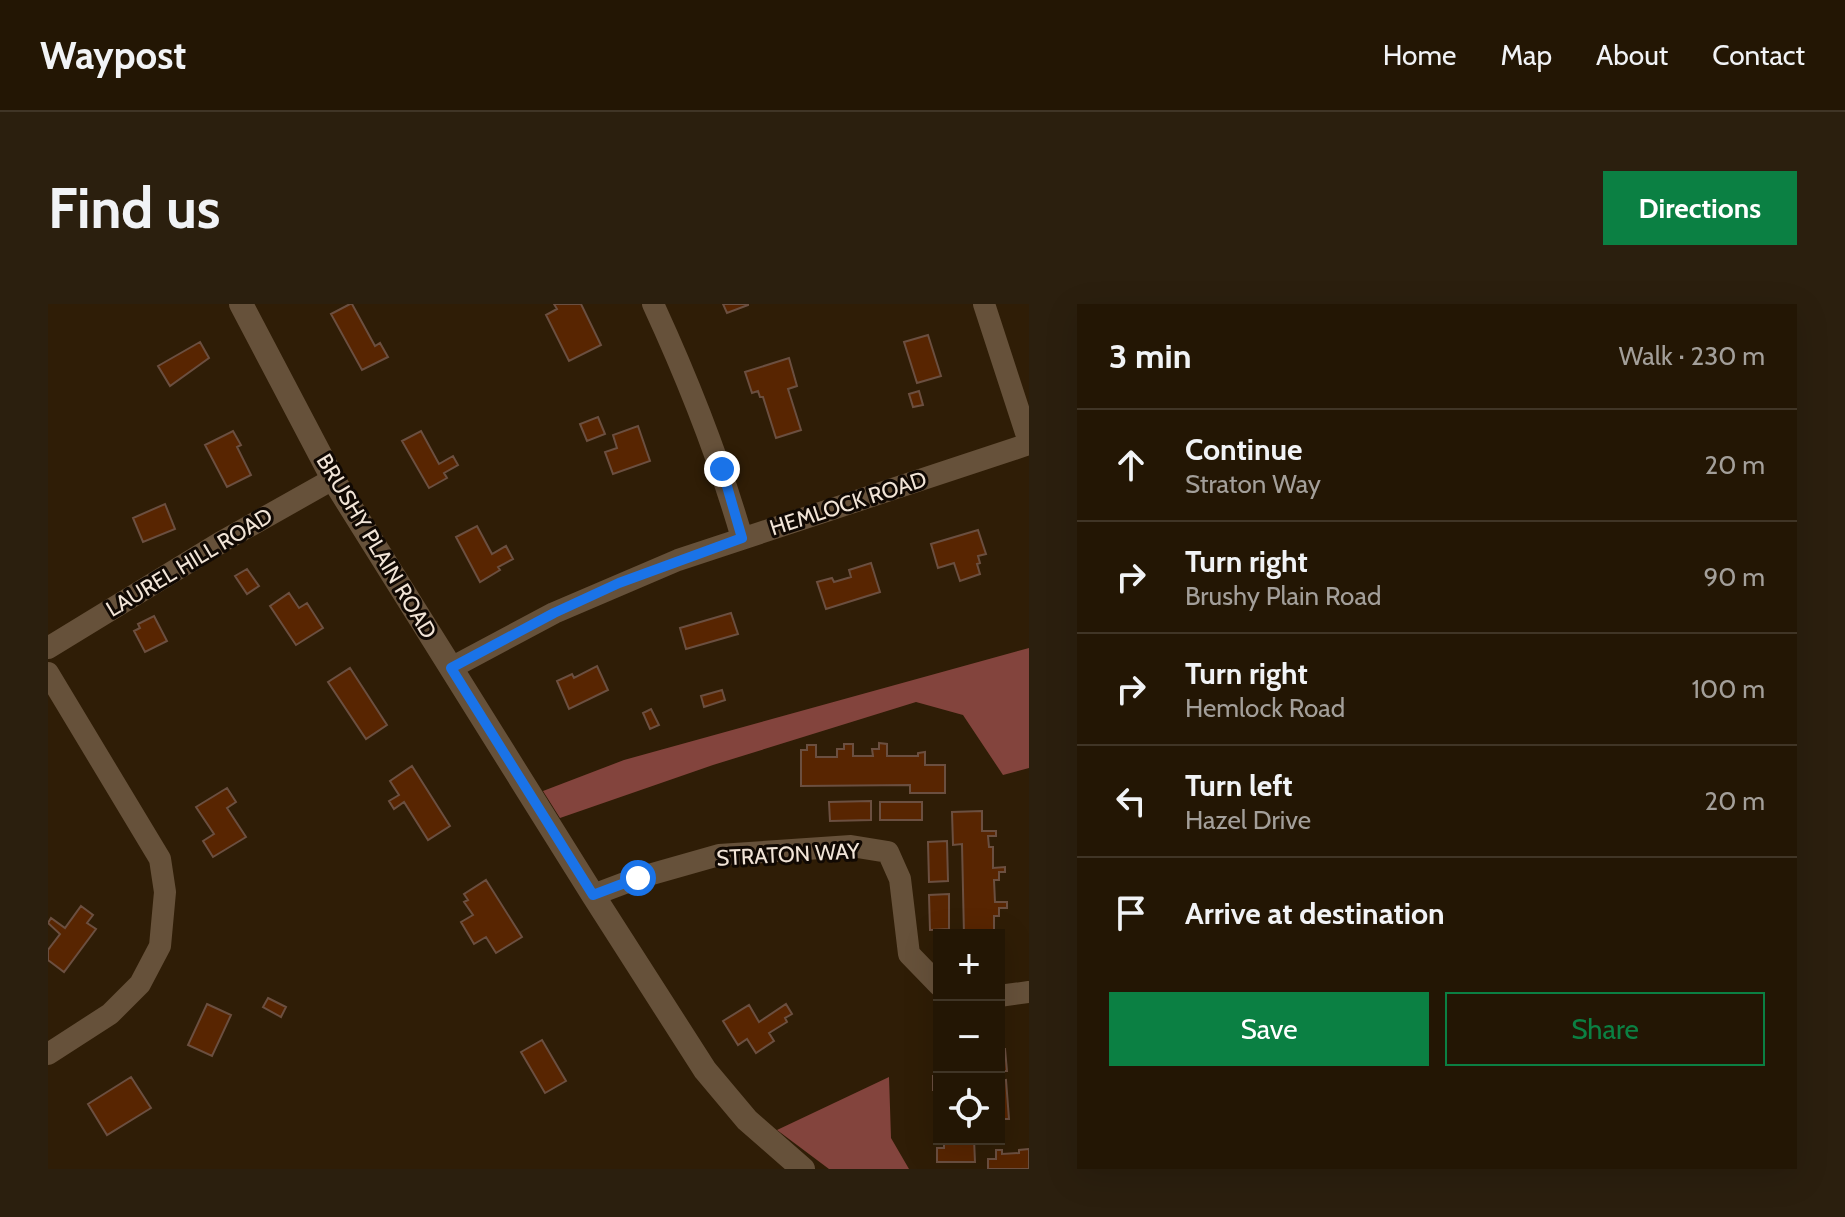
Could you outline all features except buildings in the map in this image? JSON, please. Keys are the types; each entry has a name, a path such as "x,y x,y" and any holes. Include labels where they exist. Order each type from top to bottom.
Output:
{"main road":[{"name":"BRUSHY PLAIN ROAD","path":"241,304 333,479 705,1070 747,1120 803,1169"}],"street":[{"path":"653,304 693,392 722,469 742,538"},
{"path":"984,304 1029,443"},
{"name":"HEMLOCK ROAD","path":"451,668 554,613 619,583 742,538 1029,443"},
{"name":"LAUREL HILL ROAD","path":"48,648 333,479"},
{"path":"48,673 160,859 165,892 160,946 140,984 110,1014 48,1054"},
{"name":"STRATON WAY","path":"593,895 638,878 719,855 851,846 888,852 900,879 909,954 933,979"},
{"path":"1005,995 1029,992"}],"shaded area":[{"path":"1029,648 1029,768 1003,775 963,715 916,702 713,765 560,818 543,791 624,760"},
{"path":"889,1077 891,1138 909,1169 829,1169 777,1130"}],"route":[{"path":"638,878 593,895 451,668 554,613 619,583 742,538 722,469"}]}
